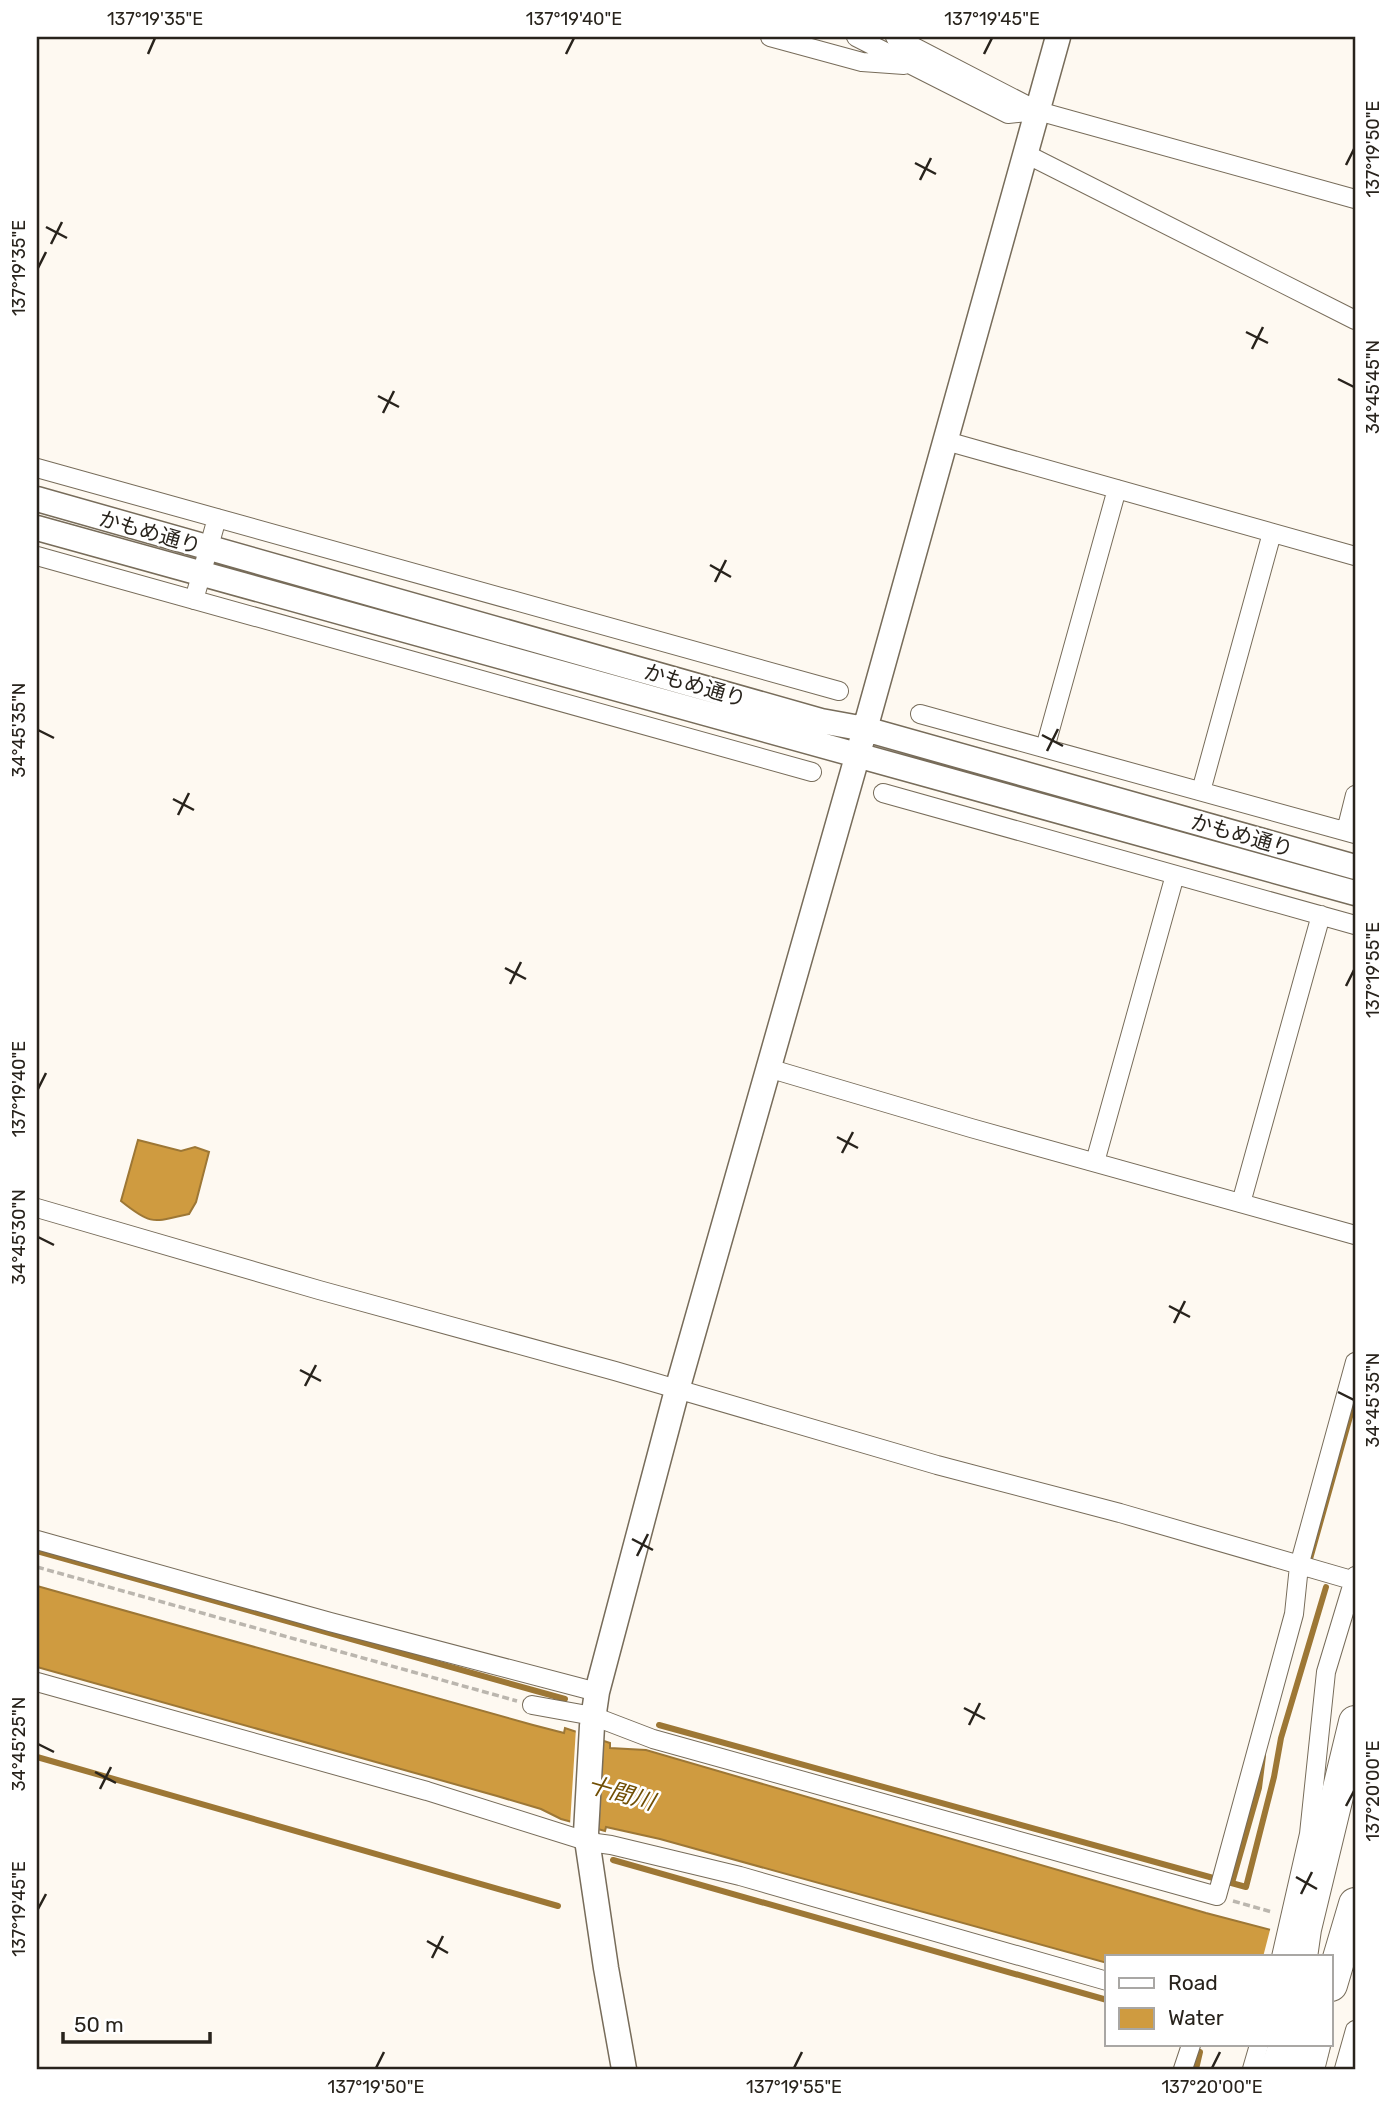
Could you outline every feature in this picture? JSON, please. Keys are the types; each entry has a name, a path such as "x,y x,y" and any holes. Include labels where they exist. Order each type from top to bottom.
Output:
{"highway":[{"path":"1317,1955 1310,1939 1355,1721"},
{"path":"1310,1939 1355,1786"},
{"path":"1310,1939 1355,1904"},
{"path":"1277,2069 1285,2046"},
{"path":"1308,2069 1314,2046"}],"street":[{"path":"770,37 862,62 915,66"},
{"path":"856,37 1009,114 1038,111"},
{"path":"895,37 1038,111 1355,199"},
{"path":"624,2069 587,1838 594,1711 677,1390 858,756 1058,37"},
{"path":"1026,154 1355,320"},
{"path":"946,441 1355,556"},
{"path":"37,468 839,691"},
{"path":"1045,748 1117,489"},
{"name":"かもめ通り","path":"37,499 821,721 865,729 1355,867"},
{"path":"194,600 217,518"},
{"name":"かもめ通り","path":"37,528 1355,892"},
{"path":"1201,791 1272,533"},
{"path":"37,555 812,772"},
{"path":"920,714 1350,833 1355,795"},
{"path":"1119,800 1128,771"},
{"path":"883,793 1355,925"},
{"path":"1102,854 1110,825"},
{"path":"1095,1162 1175,874"},
{"path":"1241,1203 1321,915"},
{"path":"768,1068 1355,1235"},
{"path":"37,1208 937,1465 1120,1513 1298,1566 1355,1579 1326,1672 1309,1834 1310,1939 1284,1955"},
{"path":"37,1540 330,1622 594,1711 653,1738 1217,1896 1294,1614 1298,1566 1355,1362"},
{"path":"37,1682 611,1845 740,1876 1105,1980"},
{"path":"532,1705 594,1711"},
{"path":"1344,2069 1353,2039"},
{"path":"1183,2069 1191,2046"},
{"path":"1252,2069 1259,2046"}],"path":[{"path":"37,1567 532,1705"},
{"path":"1217,1896 1272,1912"}],"water":[{"path":"138,1140 181,1151 195,1147 209,1152 196,1202 189,1214 153,1220 140,1215 121,1201"},
{"name":"十間川","path":"37,1586 533,1725 564,1733 565,1728 610,1743 610,1748 646,1750 1206,1913 1355,1952 1332,1957 1105,1955 1105,1962 660,1839 606,1827 605,1831 561,1819 541,1809 497,1796 37,1667"}],"pier":[{"path":"576,1728 604,1737 599,1833 570,1825"},
{"path":"1271,1926 1355,1948 1355,2041 1332,2033 1332,1955 1264,1955"}],"waterway":[{"path":"1310,1559 1355,1399"},
{"path":"37,1551 565,1699"},
{"path":"659,1725 1246,1887 1274,1777 1281,1738 1326,1587"},
{"path":"1232,1883 1259,1788 1263,1756"},
{"path":"37,1757 558,1906"},
{"path":"613,1860 1105,1999"},
{"path":"1196,2069 1200,2052"}],"tunnel":[{"path":"1317,2046 1355,2056"}]}
